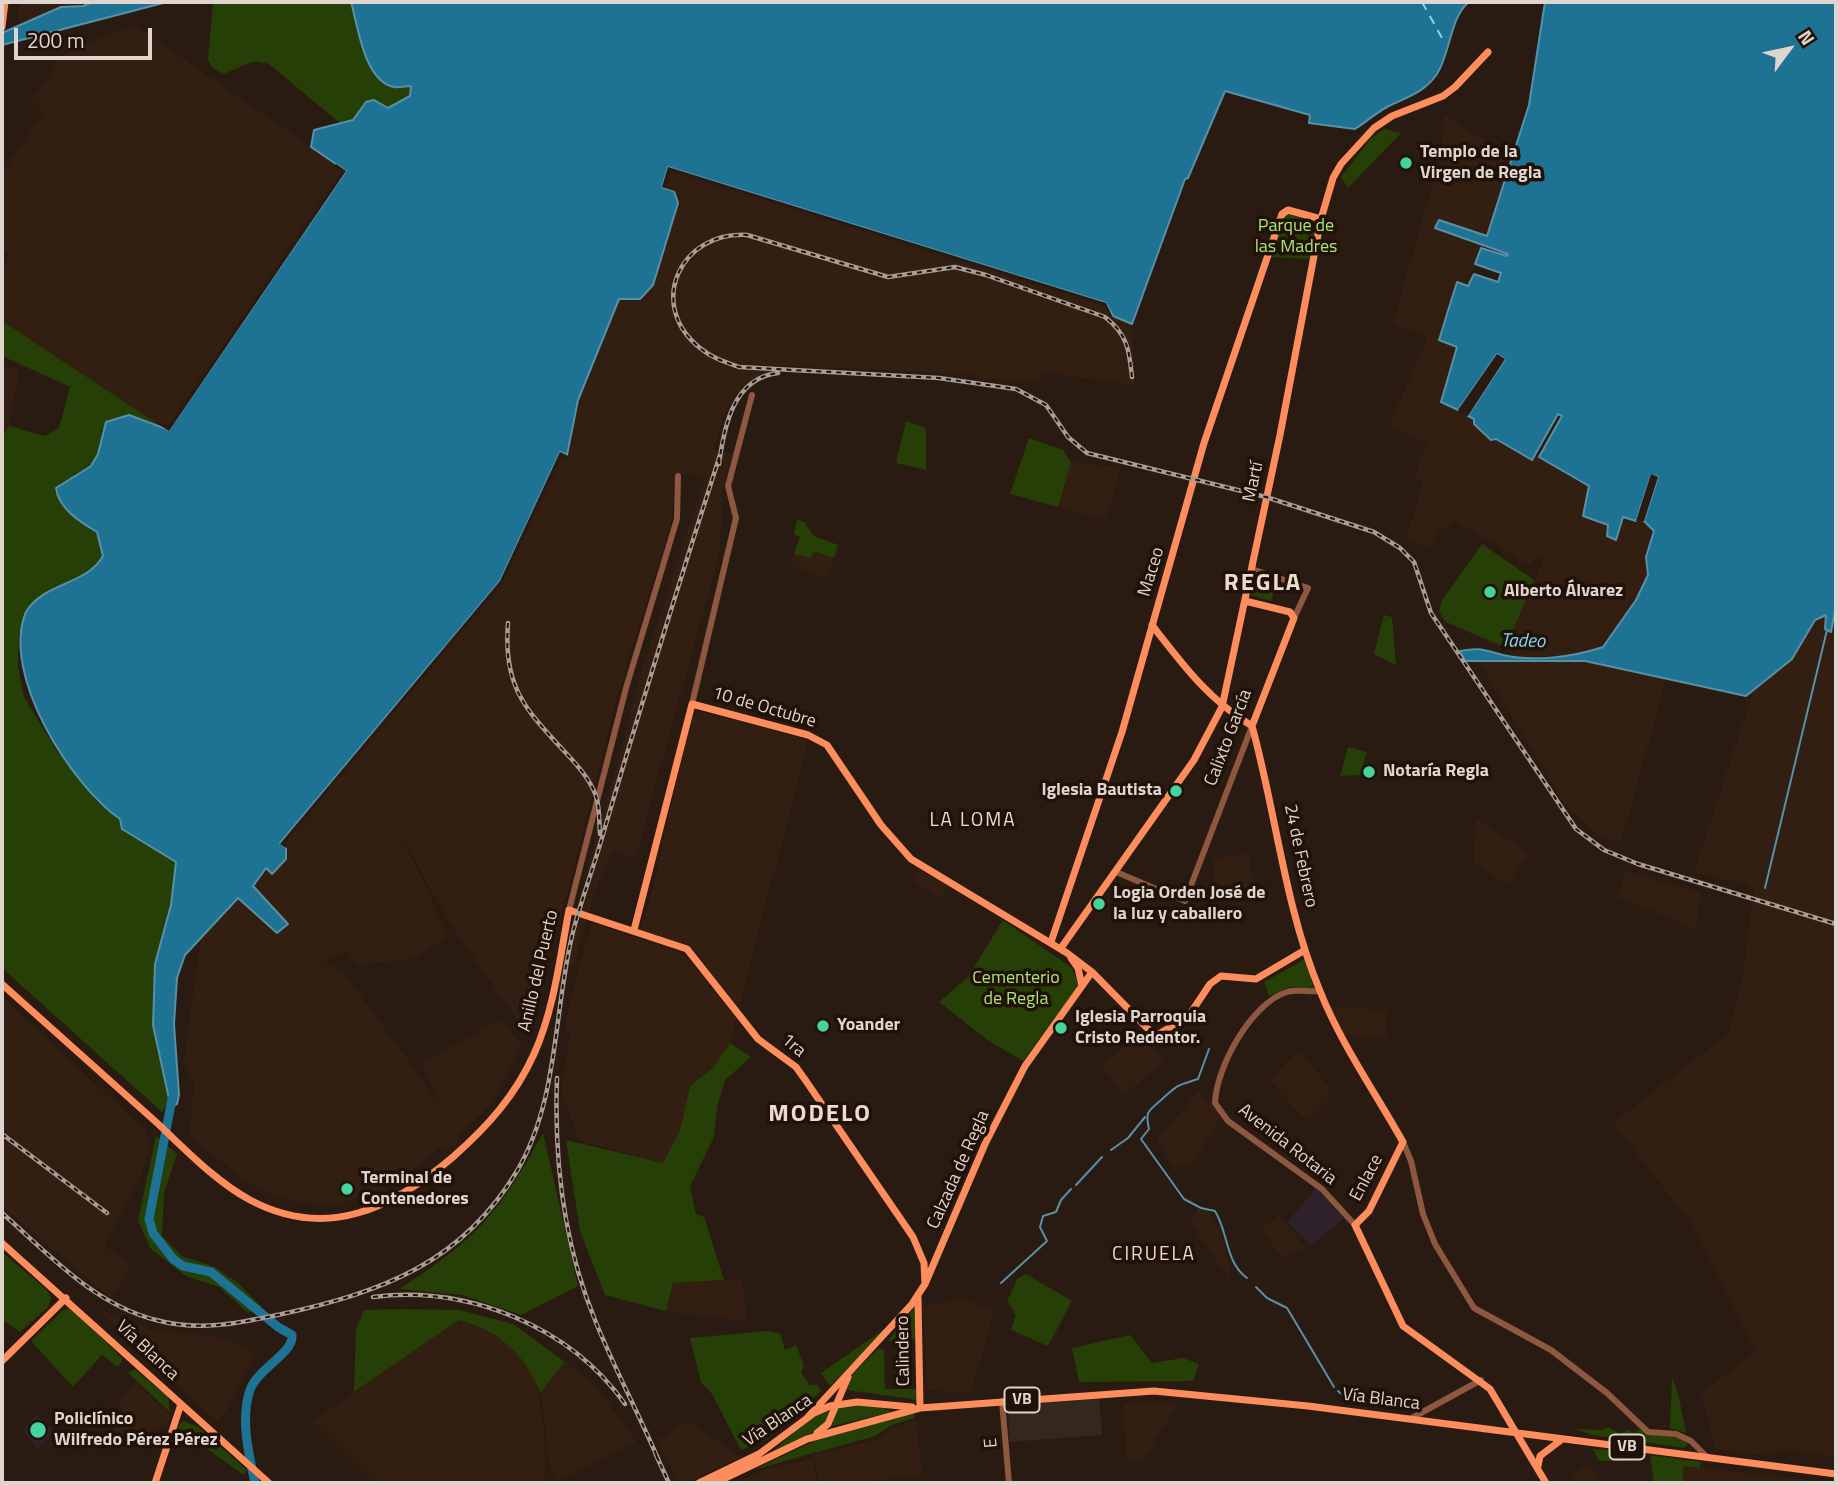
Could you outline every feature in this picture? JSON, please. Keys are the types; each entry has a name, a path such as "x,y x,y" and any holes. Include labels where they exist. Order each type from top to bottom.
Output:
{"main road":[{"path":"2,25 5,2"},
{"name":"Martí","path":"1066,953 1068,937 1194,760 1222,707 1321,219 1333,178 1341,164 1374,128 1392,117 1443,96 1488,52"},
{"name":"Maceo","path":"1051,942 1083,854 1204,443 1284,212 1288,209 1321,219"},
{"path":"1245,601 1290,612 1294,618"},
{"name":"Calixto García","path":"1252,726 1294,618"},
{"path":"1152,625 1195,680 1222,707 1252,726"},
{"name":"10 de Octubre","path":"634,930 692,704 808,735 827,745 881,825 911,859 1066,953"},
{"name":"24 de Febrero","path":"1252,726 1268,784 1305,950 1319,991 1403,1142"},
{"name":"1ra","path":"569,910 687,949 758,1039 796,1067 914,1237 924,1263 925,1284"},
{"name":"Anillo del Puerto","path":"2,984 223,1182 250,1199 291,1214 305,1217 360,1213 394,1201 420,1184 488,1126 516,1088 534,1053 543,1027 569,910"},
{"path":"1066,953 1068,937"},
{"path":"1066,953 1092,972 1155,1036 1188,1017 1210,984 1221,976 1263,976 1305,950"},
{"path":"1066,953 1077,968 1082,987"},
{"name":"Calzada de Regla","path":"806,1419 907,1312 918,1295 985,1144 1025,1066 1092,972"},
{"name":"Enlace","path":"1355,1225 1369,1211 1403,1142"},
{"path":"1364,1238 1362,1228 1369,1211"},
{"name":"Avenida Rotaria","path":"1355,1225 1364,1238 1403,1326 1422,1343 1481,1380 1498,1398 1546,1483"},
{"name":"Vía Blanca","path":"2,1243 269,1483"},
{"path":"47,1281 54,1293 55,1309"},
{"name":"Calindero","path":"918,1295 920,1408"},
{"path":"2,1361 66,1298"},
{"path":"807,1439 828,1424 849,1375"},
{"path":"844,1388 845,1397 852,1402"},
{"name":"Vía Blanca","path":"699,1483 759,1454 806,1419 837,1404 852,1402 920,1408 1166,1391 1212,1394 1836,1474"},
{"path":"155,1483 181,1404"},
{"name":"Vía Blanca","path":"715,1483 807,1439 920,1408"},
{"path":"174,1422 183,1417 197,1418"},
{"path":"1540,1473 1540,1456 1563,1440"}],"street":[{"path":"692,704 736,518 728,486 752,395"},
{"name":"Anillo del Puerto","path":"569,910 626,688 677,519 678,476"},
{"name":"Calixto García","path":"1252,569 1308,588 1294,618"},
{"name":"Calixto García","path":"1115,872 1185,901 1252,726"},
{"path":"1310,992 1319,991"},
{"path":"1310,992 1324,1002"},
{"name":"Avenida Rotaria","path":"1310,992 1282,994 1259,1013 1224,1062 1215,1103 1228,1121 1322,1189 1355,1225"},
{"path":"1403,1142 1411,1161 1423,1214 1435,1244 1474,1308 1551,1350 1607,1392 1648,1432 1669,1432 1690,1441 1708,1458"},
{"path":"1410,1419 1481,1380"},
{"name":"E","path":"1002,1401 1009,1483"},
{"path":"1690,1441 1690,1455"}],"shaded area":[{"path":"19,2 93,2 83,6 61,7 19,25"},
{"path":"134,25 346,171 169,431 2,321 2,269 11,255 2,249 2,174 44,112 31,100 56,66 52,63 79,46"},
{"path":"1444,114 1511,159 1487,236 1439,220 1436,228 1481,244 1468,286 1457,282 1439,340 1457,346 1458,410 1474,419 1474,424 1531,460 1535,455 1589,486 1588,497 1615,540 1623,517 1636,520 1651,474 1658,477 1654,531 1646,557 1648,575 1616,632 1603,647 1586,653 1512,656 1506,648 1544,558 1538,555 1530,565 1456,521 1439,531 1430,548 1406,540 1423,482 1415,478 1426,442 1389,426 1428,337 1393,323 1442,151"},
{"path":"668,167 1106,303 1113,316 1132,324 1135,385 1046,373 1038,381 975,378 974,374 772,365 768,372 742,388 727,408 713,449 732,454 723,490 720,551 635,859 612,851 594,894 574,965 563,962 582,890 643,666 705,478 681,473 674,480 675,496 670,527 617,697 532,1031 528,1033 522,1027 449,922 401,835 448,936 414,958 357,965 347,951 324,963 342,970 439,1103 422,1063 501,1019 522,1047 489,1107 460,1132 456,1145 447,1149 441,1147 401,1179 370,1194 335,1205 320,1206 274,1195 241,1178 190,1136 194,1084 184,1062 200,942 239,897 277,933 288,924 253,886 280,844 422,676 569,433 578,400"},
{"path":"2,365 19,370 9,426 2,438"},
{"path":"1071,462 1120,467 1106,520 1058,507"},
{"path":"797,520 804,522 814,536 838,545 827,578 790,565 800,537 794,534"},
{"path":"1836,605 1836,1457 1780,1449 1763,1455 1716,1449 1702,1393 1755,1352 1691,1223 1613,1123 1728,1034 1743,973 1754,892 1748,885 1694,872 1754,690 1792,659 1815,620 1827,615"},
{"path":"1585,661 1666,680 1621,842 1599,836 1564,803 1479,662"},
{"path":"701,712 808,740 739,1009 693,949 640,929 650,900 691,717"},
{"path":"1477,819 1529,853 1508,885 1473,862"},
{"path":"1248,854 1255,888 1217,895 1212,858"},
{"path":"920,868 949,885 941,898 913,882"},
{"path":"1626,871 1701,893 1695,929 1619,897"},
{"path":"592,923 683,954 736,1018 730,1043 713,1068 690,1086 680,1130 663,1163 580,1141 561,1093 570,1032 565,1029 571,995"},
{"path":"2,997 145,1130 149,1147 142,1175 104,1246 130,1263 126,1276 111,1298 2,1206"},
{"path":"1331,1007 1387,1010 1386,1037 1345,1035"},
{"path":"1144,1033 1165,1061 1123,1095 1102,1065"},
{"path":"1300,1052 1328,1086 1328,1100 1307,1121 1270,1081 1294,1054"},
{"path":"1198,1092 1222,1115 1192,1165 1174,1168 1157,1140"},
{"path":"1316,1188 1344,1219 1311,1245 1288,1222"},
{"path":"1198,1209 1210,1212 1222,1236 1230,1265 1229,1278 1190,1223"},
{"path":"1279,1215 1307,1249 1282,1257 1261,1229"},
{"path":"742,1279 747,1322 666,1311 673,1283"},
{"path":"960,1298 994,1310 971,1393 928,1390 923,1307"},
{"path":"98,1309 153,1330 220,1337 257,1353 227,1410 216,1421"},
{"path":"459,1320 478,1325 508,1344 534,1375 544,1425 545,1483 375,1483 313,1421"},
{"path":"565,1362 597,1387 636,1442 558,1482 549,1464 541,1390"},
{"path":"136,1382 170,1415 167,1426 148,1432 121,1450 105,1429 123,1408 119,1402"},
{"path":"1099,1398 1102,1435 1009,1442 1008,1404"},
{"path":"1179,1403 1143,1460 1127,1461 1123,1404"},
{"name":"Policlínico Wilfredo Pérez Pérez","path":"37,1415 54,1432 37,1449 23,1429"},
{"path":"916,1420 922,1475 855,1483 819,1483 813,1455 876,1440 892,1428"},
{"path":"687,1421 741,1457 686,1483 678,1483 658,1440"},
{"path":"813,1459 817,1483 735,1483 765,1469"},
{"path":"1590,1464 1601,1483 1578,1483 1573,1474"},
{"path":"1683,1466 1808,1480 1836,1483 1683,1483"}],"green space":[{"path":"213,2 351,2 364,51 376,74 385,83 395,87 411,86 410,96 388,108 374,100 366,102 353,120 341,124 269,64 255,61 223,74 212,67 208,60"},
{"path":"1384,129 1401,133 1348,188 1341,177 1370,139"},
{"name":"Parque de las Madres","path":"1284,212 1321,219 1314,259 1267,257"},
{"path":"2,321 158,424 128,415 102,430 98,454 91,466 75,474 57,496 78,520 96,532 103,556 86,576 67,582 19,632 18,667 24,697 57,751 97,802 120,819 122,829 176,862 171,905 155,964 153,1025 169,1094 168,1103 162,1112 2,968 2,438 9,426 45,436 59,428 70,387 2,356"},
{"path":"906,421 924,427 926,431 926,470 896,463"},
{"path":"1029,438 1063,450 1071,462 1058,507 1010,494"},
{"path":"797,520 804,522 814,536 838,545 834,558 814,551 811,558 794,554 800,537 794,534"},
{"name":"Alberto Álvarez","path":"1482,544 1534,580 1506,648 1446,622 1439,612 1442,600"},
{"path":"1255,574 1278,581 1271,601 1251,595"},
{"path":"1384,615 1392,617 1396,665 1374,654"},
{"path":"1348,747 1367,752 1360,775 1340,776"},
{"name":"Cementerio de Regla","path":"1003,920 1072,968 1079,985 1023,1061 989,1041 939,1002 968,977"},
{"path":"1305,959 1314,989 1290,987 1269,996 1264,982"},
{"path":"730,1043 751,1057 725,1080 717,1107 714,1137 690,1186 696,1214 704,1217 724,1280 673,1283 666,1311 605,1295 580,1231 566,1140 663,1163 680,1130 690,1086 713,1068"},
{"path":"543,1133 578,1286 521,1315 462,1295 399,1289 448,1255 484,1222 513,1184"},
{"path":"156,1136 177,1154 164,1193 162,1236 182,1256 215,1267 238,1283 262,1307 248,1313 219,1287 186,1276 150,1248 138,1220"},
{"path":"2,1252 47,1290 51,1298 48,1307 20,1332 2,1319"},
{"path":"1026,1274 1072,1301 1048,1346 1011,1330 1016,1315 1007,1301 1018,1278"},
{"path":"915,1306 917,1339 888,1341"},
{"path":"67,1309 73,1310 123,1359 118,1367 102,1355 73,1387 31,1341"},
{"path":"364,1310 460,1310 513,1324 565,1362 540,1393 527,1367 509,1346 486,1330 459,1320 354,1392 356,1329"},
{"path":"893,1323 830,1386 821,1373"},
{"path":"768,1331 780,1333 785,1350 796,1345 804,1365 801,1373 810,1385 818,1385 821,1391 766,1440 741,1450 712,1394 701,1382 690,1338"},
{"path":"1130,1335 1152,1363 1183,1358 1199,1364 1193,1381 1079,1382 1072,1348"},
{"path":"879,1348 884,1350 885,1389 917,1389 918,1400 847,1390 853,1373"},
{"path":"134,1369 168,1397 170,1412 128,1373"},
{"path":"1672,1378 1678,1393 1686,1433 1670,1428"},
{"path":"877,1406 892,1412 832,1426 838,1407"},
{"path":"832,1408 823,1427 772,1452 812,1417"},
{"path":"914,1412 914,1418 892,1425 875,1436 753,1470 830,1434"},
{"path":"183,1421 198,1427 247,1470 244,1475 177,1428"},
{"path":"1608,1427 1620,1434 1628,1430 1634,1433 1640,1429 1652,1435 1676,1438 1688,1444 1685,1448 1592,1435 1575,1429 1603,1430"},
{"path":"1593,1449 1628,1452 1629,1461 1599,1461"},
{"path":"1650,1455 1701,1462 1700,1468 1683,1466 1683,1483 1654,1483"}],"water":[{"path":"93,2 167,2 2,45 2,33 61,7 83,6"},
{"path":"351,2 1469,2 1458,16 1442,65 1432,80 1421,90 1383,109 1355,129 1309,123 1310,115 1225,91 1188,178 1185,179 1132,324 1113,316 1106,303 668,167 662,187 674,191 678,203 653,285 640,299 619,299 578,400 567,455 560,452 500,581 280,843 286,848 286,859 272,874 266,868 253,886 288,924 277,933 238,898 185,955 177,978 174,1024 179,1095 177,1104 171,1108 153,1025 155,964 171,905 176,862 122,829 120,819 81,781 62,755 31,696 23,666 21,637 26,612 34,602 87,573 103,556 97,532 65,508 56,488 91,466 98,454 106,422 129,415 169,430 346,171 311,147 314,130 353,120 366,102 374,100 388,108 410,96 411,86 394,87 384,83 369,64"},
{"path":"1545,2 1836,2 1836,605 1831,632 1825,629 1826,615 1815,620 1792,659 1746,696 1585,661 1465,661 1460,651 1478,649 1515,657 1540,658 1566,656 1603,647 1636,600 1648,575 1646,557 1654,531 1644,521 1658,477 1651,475 1636,521 1623,517 1616,540 1607,536 1608,525 1583,516 1589,486 1539,457 1562,416 1558,414 1532,460 1496,439 1491,440 1474,424 1474,419 1468,416 1505,359 1497,354 1458,410 1441,402 1457,347 1439,340 1457,282 1468,286 1474,274 1498,282 1501,273 1475,264 1481,248 1507,256 1508,254 1435,228 1439,220 1487,236 1529,105"}],"pier":[{"path":"336,164 346,171 169,431 158,424 160,421 168,426 341,172 334,166"},
{"path":"668,167 1106,303 1114,320 1104,306 670,171 667,185 678,192 662,187"},
{"path":"1497,354 1505,359 1468,416 1465,414 1500,360 1498,358 1461,412 1458,410"},
{"path":"560,452 570,457 562,457 503,583 285,843 288,846 286,848 280,844 500,581"},
{"path":"1651,474 1658,477 1644,521 1641,521 1653,479 1640,521 1636,521"}],"waterway":[{"path":"1765,888 1827,630"},
{"path":"1209,1049 1198,1079 1177,1087 1150,1110 1147,1119 1149,1129 1141,1139 1184,1199 1201,1208 1215,1211 1231,1256 1247,1278"},
{"path":"172,1099 149,1219 153,1233 173,1259 183,1266 211,1272 278,1327 292,1335 291,1342 282,1355 254,1382 247,1401 246,1437 255,1483"},
{"path":"1111,1150 1128,1138 1145,1117"},
{"path":"1076,1185 1102,1157"},
{"path":"1001,1283 1047,1241 1040,1227 1043,1216 1056,1212 1061,1200 1071,1189"},
{"path":"1256,1287 1267,1298 1287,1308 1334,1387"},
{"path":"1338,1391 1344,1396"}],"ferry route":[{"path":"1422,2 1442,38"}],"railway":[{"path":"1132,377 1123,337 1105,317 986,275 955,267 888,277 747,235 724,237 704,245 688,258 678,274 673,292 675,312 684,331 700,348 739,367 939,378 1016,389 1046,405 1068,437 1087,453 1266,497 1374,532 1400,548 1414,562 1431,613 1576,829 1604,850 1638,864 1836,924"},
{"path":"719,464 728,420 741,394 750,384 778,373"},
{"path":"2,1213 73,1276 112,1302 156,1320 204,1326 282,1314 353,1295 416,1269 445,1251 471,1229 495,1203 517,1171 531,1143 541,1113 574,928 720,455"},
{"path":"508,623 509,664 519,695 590,784 599,810 600,834"},
{"path":"557,1078 557,1139 563,1201 576,1262 602,1338 659,1461"},
{"path":"2,1134 107,1213"},
{"path":"373,1297 409,1295 444,1298 480,1305 514,1317 546,1333 576,1353 602,1377 625,1404"},
{"path":"656,1455 669,1483"}],"place":[{"name":"Templo de la Virgen de Regla","path":"1406,163"},
{"name":"Alberto Álvarez","path":"1490,592"},
{"name":"Notaría Regla","path":"1369,772"},
{"name":"Iglesia Bautista","path":"1176,791"},
{"name":"Logia Orden José de la luz y caballero","path":"1099,904"},
{"name":"Yoander","path":"823,1026"},
{"name":"Iglesia Parroquia Cristo Redentor.","path":"1061,1028"},
{"name":"Terminal de Contenedores","path":"347,1189"},
{"name":"Policlínico Wilfredo Pérez Pérez","path":"38,1430"}],"district":[{"name":"REGLA","path":"1263,584"},
{"name":"LA LOMA","path":"973,821"},
{"name":"MODELO","path":"820,1115"},
{"name":"CIRUELA","path":"1154,1255"}],"water label":[{"name":"Tadeo","path":"1523,642"}]}
